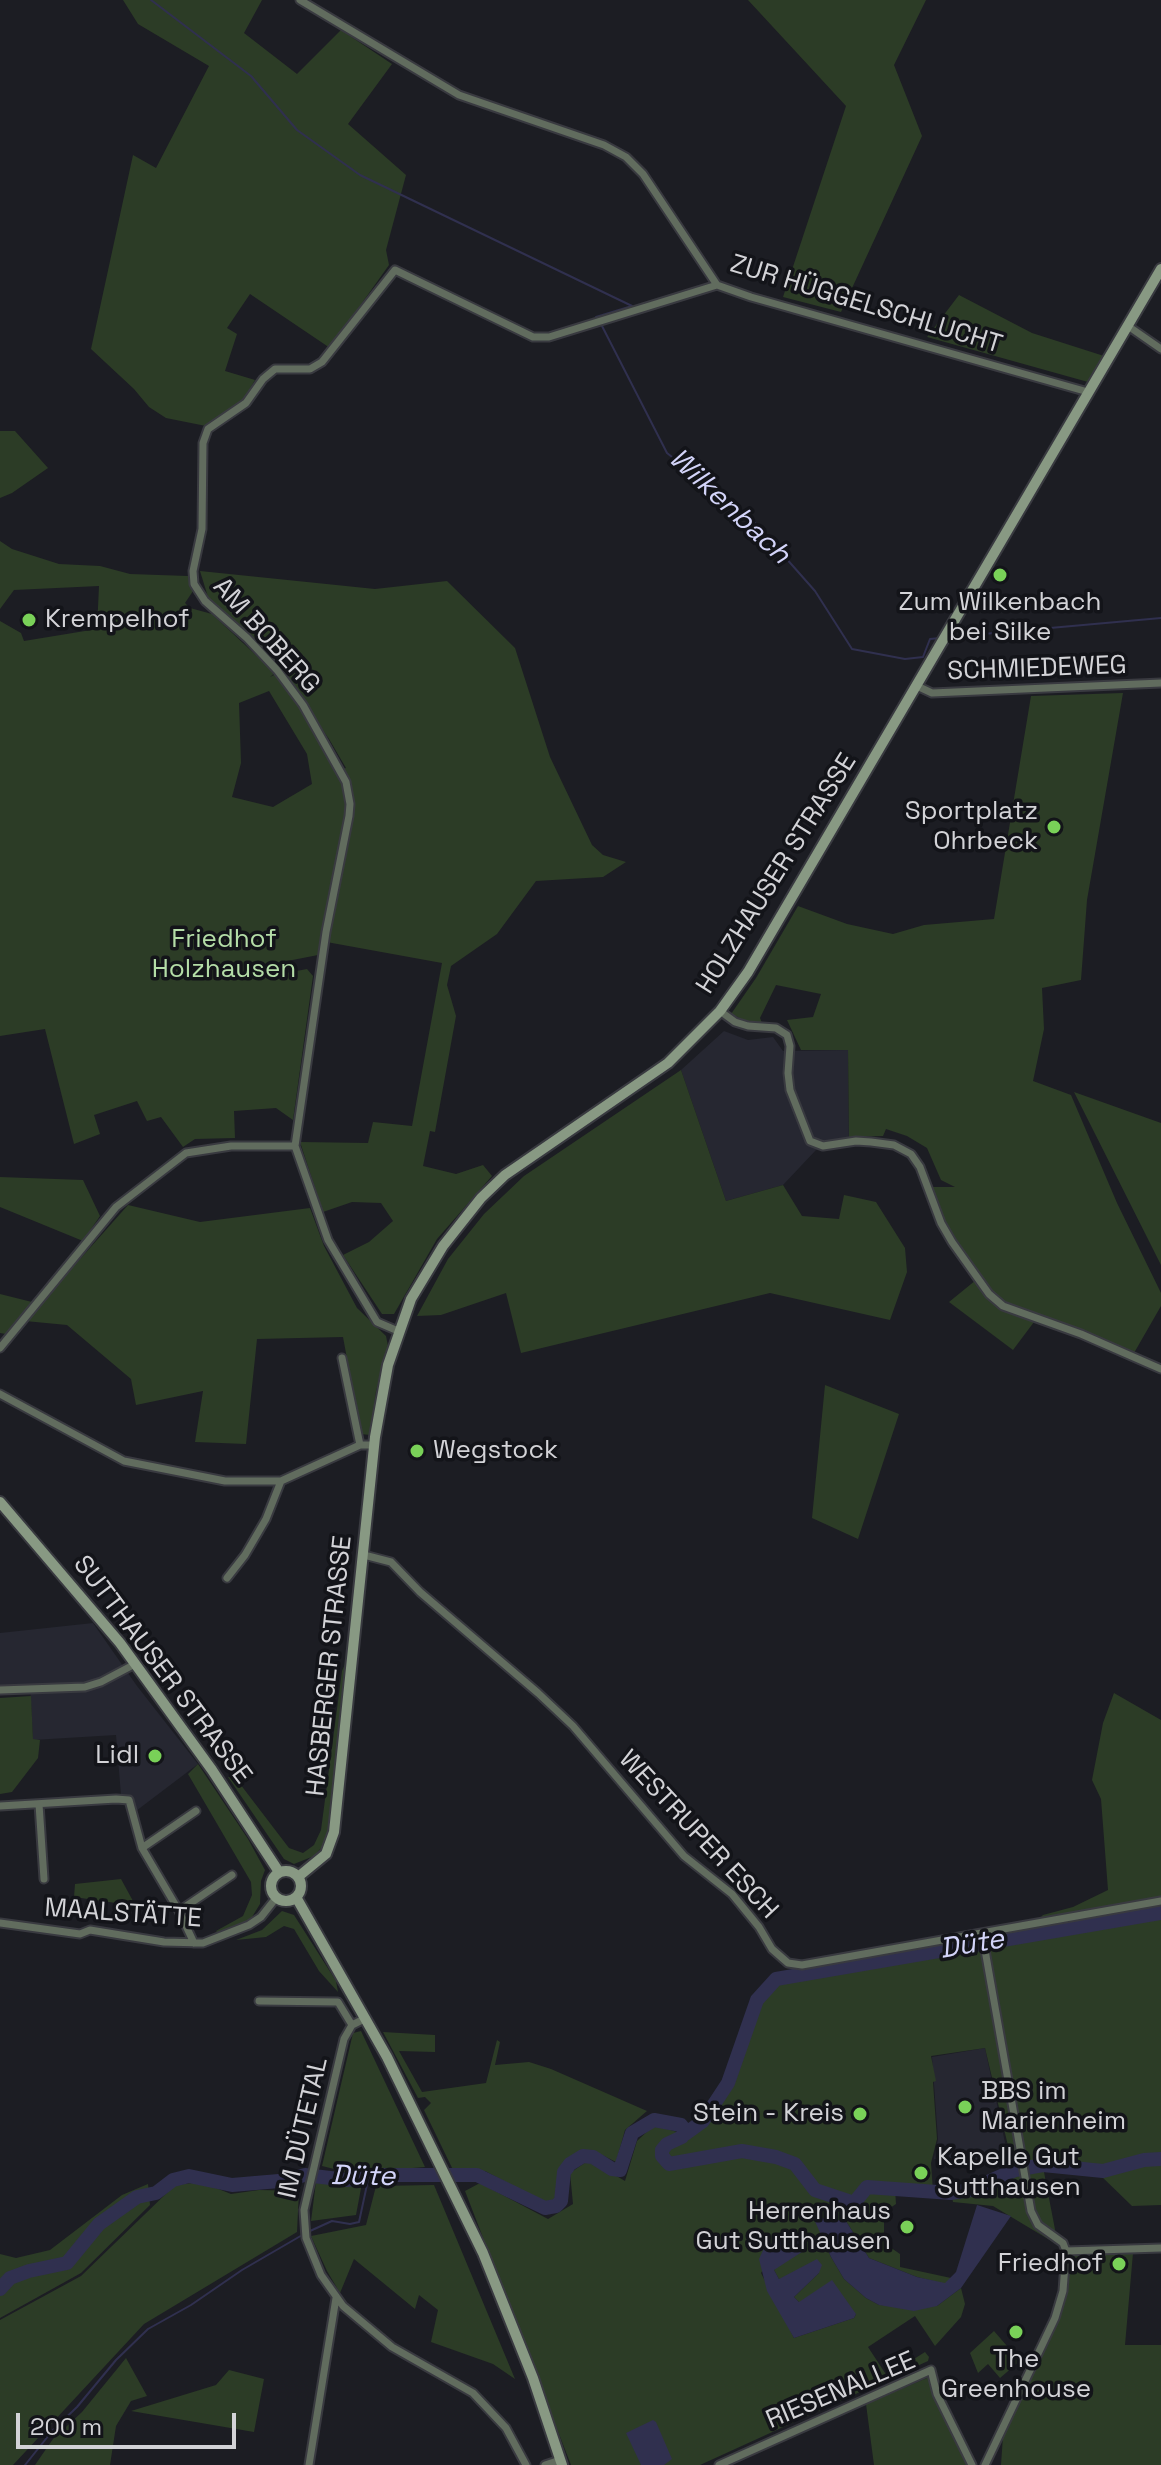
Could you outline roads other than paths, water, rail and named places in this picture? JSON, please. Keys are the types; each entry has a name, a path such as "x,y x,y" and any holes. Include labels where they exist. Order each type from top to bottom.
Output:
{"street":[{"name":"ZUR HÜGGELSCHLUCHT","path":"300,0 459,95 480,105 604,145 626,157 643,174 717,285 1088,392"},
{"name":"HOLZHAUSER STRASSE","path":"374,1441 382,1392 398,1331 411,1299 443,1246 481,1198 529,1156 668,1063 720,1011 748,972 1161,269"},
{"name":"AM BOBERG","path":"398,1331 377,1322 328,1240 295,1146 326,932 350,804 346,782 303,705 277,670 205,601 194,584 193,571 202,529 203,443 208,429 246,403 263,379 275,369 310,369 322,362 395,270 533,337 549,337 717,285"},
{"path":"1128,326 1161,349"},
{"name":"SCHMIEDEWEG","path":"917,686 932,693 1161,683"},
{"path":"720,1011 735,1022 776,1028 787,1035 790,1090 810,1141 823,1146 856,1141 883,1143 911,1154 920,1167 941,1223 952,1242 989,1294 1003,1306 1081,1334 1161,1369"},
{"path":"0,1348 116,1207 186,1153 231,1146 295,1146"},
{"path":"342,1358 360,1445"},
{"path":"0,1394 124,1461 225,1481 281,1481 374,1441"},
{"name":"HASBERGER STRASSE","path":"298,1877 326,1854 334,1832 374,1441"},
{"path":"227,1578 266,1519 281,1481"},
{"name":"SUTTHAUSER STRASSE","path":"0,1502 135,1664 229,1795 279,1872"},
{"name":"WESTRUPER ESCH","path":"364,1555 391,1562 420,1592 573,1726 684,1856 732,1894 777,1955 788,1963 802,1965 983,1940 1161,1901"},
{"path":"0,1690 85,1687 135,1664"},
{"path":"0,1806 129,1800 142,1848 194,1943"},
{"path":"39,1804 44,1879"},
{"path":"142,1848 196,1811"},
{"path":"287,1871 298,1877 301,1890 296,1897 288,1901 276,1898 271,1884 279,1872 287,1871"},
{"path":"179,1911 232,1875"},
{"path":"296,1897 366,2018 440,2163 501,2296 561,2462 545,2465"},
{"name":"MAALSTÄTTE","path":"0,1923 80,1934 90,1930 164,1942 203,1943 249,1925 261,1917 276,1898"},
{"path":"983,1940 1024,2163 1028,2202 1038,2225 1063,2243 1066,2251 1060,2305 985,2465"},
{"path":"259,2001 338,2002 352,2025 366,2018"},
{"name":"IM DÜTETAL","path":"352,2025 344,2039 304,2210 305,2234 321,2275 336,2298 392,2347 473,2393 506,2428 526,2465"},
{"path":"1066,2251 1161,2248"},
{"path":"309,2465 336,2298"},
{"name":"RIESENALLEE","path":"719,2465 931,2370 937,2394 972,2465"}],"water":[{"path":"977,2205 1011,2216 961,2288 937,2306 914,2311 879,2305 844,2279 813,2217 846,2221 869,2258 917,2277 945,2283 956,2272"},
{"path":"800,2235 807,2244 805,2250 774,2270 779,2279 817,2259 822,2265 819,2273 794,2297 799,2302 832,2280 856,2314 854,2318 794,2338 767,2291 759,2259 765,2246"},
{"path":"653,2420 672,2459 664,2465 641,2465 626,2433"}],"waterway":[{"path":"151,0 251,76 297,130 360,175 632,306 596,317"},
{"name":"Wilkenbach","path":"602,326 667,453 754,522 815,591 852,649 905,659 923,657 930,639 940,638"},
{"name":"Wilkenbach","path":"950,637 1161,618"},
{"name":"Düte","path":"685,2134 703,2121 728,2083 757,2000 776,1979 1161,1913"},
{"name":"Düte","path":"0,2289 10,2278 67,2263 99,2224 137,2197 156,2193 173,2180 189,2176 232,2185 279,2181 305,2175 347,2180 374,2175 477,2175 545,2208 556,2206 561,2201 564,2172 570,2164 583,2156 593,2157 612,2169 620,2170 632,2133 654,2120 681,2125 685,2130 682,2137 662,2150 662,2156 669,2164 742,2151 776,2157 795,2164 815,2190 854,2203 867,2187 951,2193 970,2190 1015,2170 1043,2165 1103,2171 1144,2160 1161,2159"},
{"path":"310,2231 332,2221 359,2222 368,2180 374,2175"},
{"path":"25,2465 116,2360 148,2329 304,2234"}],"place":[{"name":"Zum Wilkenbach bei Silke","path":"1000,575"},
{"name":"Krempelhof","path":"29,620"},
{"name":"Sportplatz Ohrbeck","path":"1054,827"},
{"name":"Wegstock","path":"417,1451"},
{"name":"Lidl","path":"155,1756"},
{"name":"BBS im Marienheim","path":"965,2107"},
{"name":"Stein - Kreis","path":"860,2114"},
{"name":"Kapelle Gut Sutthausen","path":"921,2173"},
{"name":"Herrenhaus Gut Sutthausen","path":"907,2227"},
{"name":"Friedhof","path":"1119,2264"},
{"name":"The Greenhouse","path":"1016,2332"}],"park label":[{"name":"Friedhof Holzhausen","path":"224,955"}]}
